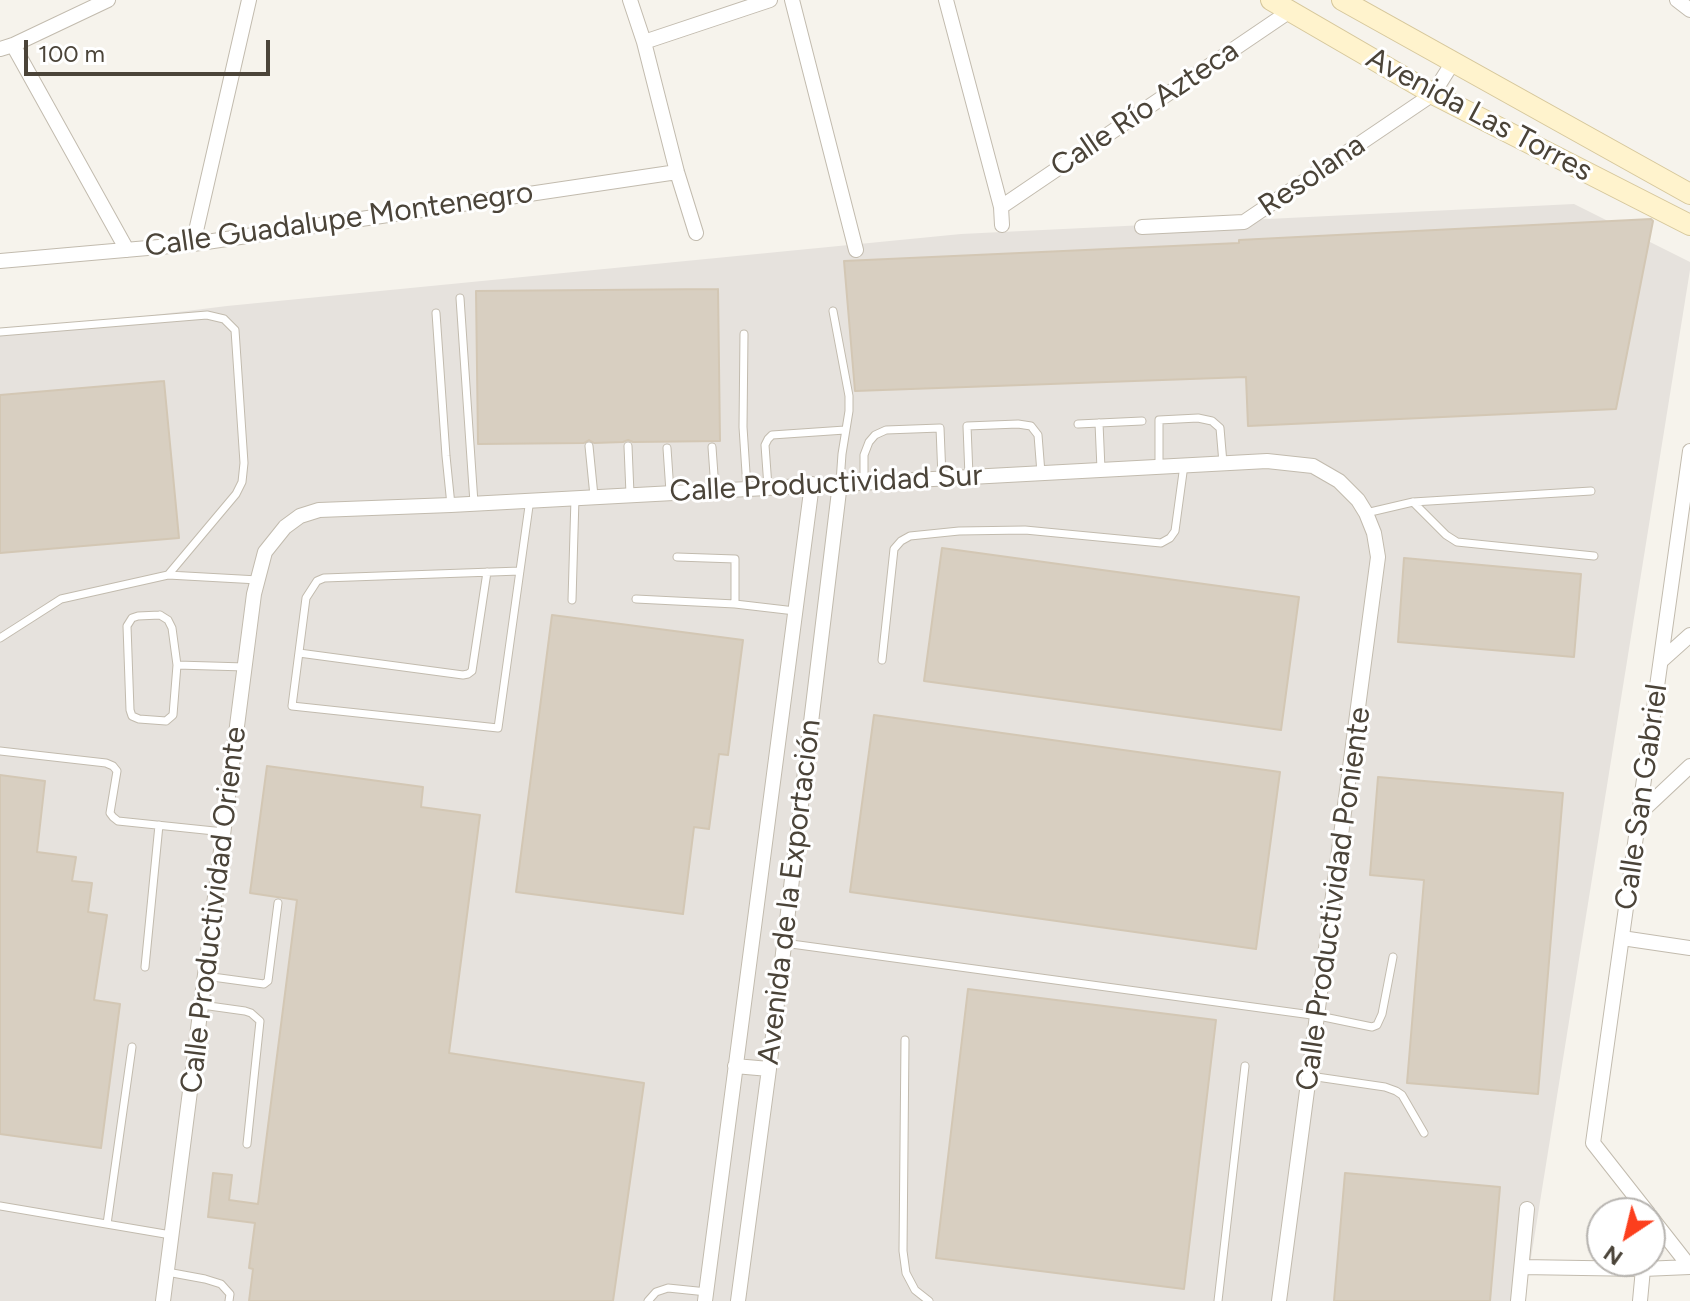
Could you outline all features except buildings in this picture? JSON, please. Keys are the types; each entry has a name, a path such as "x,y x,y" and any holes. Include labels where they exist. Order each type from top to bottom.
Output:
{"street":[{"path":"108,0 5,47 127,250"},
{"path":"193,244 249,0"},
{"path":"630,0 696,233"},
{"path":"644,42 770,0"},
{"path":"792,0 856,250"},
{"path":"946,0 1001,207 1002,225"},
{"name":"Avenida Las Torres","path":"1271,0 1433,94 1690,225"},
{"name":"Avenida Las Torres","path":"1342,0 1690,194"},
{"path":"1677,0 1690,10"},
{"name":"Calle Río Azteca","path":"1001,207 1290,11"},
{"name":"Resolana","path":"1142,227 1244,222 1433,94 1453,62"},
{"name":"Calle Guadalupe Montenegro","path":"0,261 193,244 677,172"},
{"name":"Calle San Gabriel","path":"1636,1197 1593,1143 1690,451"},
{"name":"Calle Productividad Sur","path":"285,527 300,516 319,510 1267,461 1313,466 1339,481 1362,506"},
{"name":"Avenida de la Exportación","path":"738,1301 840,483"},
{"name":"Avenida de la Exportación","path":"706,1296 812,484"},
{"name":"Calle Productividad Poniente","path":"1279,1301 1378,557 1374,533 1362,506"},
{"name":"Calle Productividad Oriente","path":"163,1301 254,594 265,552 285,527"},
{"path":"1661,661 1690,635"},
{"path":"1640,813 1690,766"},
{"path":"1622,938 1690,948"},
{"path":"735,1066 769,1069"},
{"path":"1518,1301 1527,1209"},
{"path":"1666,1236 1690,1267"},
{"path":"1522,1267 1586,1268"},
{"path":"1666,1268 1690,1267"},
{"path":"1640,1301 1642,1277"}],"lane":[{"path":"460,298 474,503"},
{"path":"833,311 849,396 840,483"},
{"path":"436,313 451,505"},
{"path":"0,332 207,315 224,319 235,330 244,463 242,482 236,494 168,575"},
{"path":"744,334 743,427 747,488"},
{"path":"1159,466 1159,420 1198,418 1212,421 1220,428 1223,463"},
{"path":"1078,424 1142,421"},
{"path":"1099,423 1101,469"},
{"path":"969,476 967,426 1031,426 1038,435 1041,473"},
{"path":"864,482 864,455 869,442 886,430 940,428 942,477"},
{"path":"768,487 765,445 772,435 845,430"},
{"path":"589,446 594,496"},
{"path":"628,446 630,494"},
{"path":"712,447 715,489"},
{"path":"667,448 670,492"},
{"path":"882,660 894,549 901,541 910,536 959,531 1025,530 1161,543 1175,531 1184,465"},
{"path":"1362,506 1591,491"},
{"path":"572,600 575,497"},
{"path":"520,571 324,578 317,581 306,598 292,706 498,728 520,571 530,499"},
{"path":"1413,502 1457,542 1594,556"},
{"path":"677,557 735,559 735,604"},
{"path":"299,653 468,674 472,671 487,572"},
{"path":"0,638 61,599 168,575 258,580"},
{"path":"636,599 735,604 795,611"},
{"path":"160,615 168,620 177,665 173,715 166,721 132,716 127,626 132,618 160,615"},
{"path":"177,665 245,667"},
{"path":"0,751 113,766 117,771 110,813 118,821 224,832"},
{"path":"145,967 159,825"},
{"path":"205,976 264,984 268,981 278,903"},
{"path":"784,943 1319,1016 1372,1027 1377,1025 1382,1014 1393,957"},
{"path":"202,1005 245,1011 260,1021 247,1144"},
{"path":"905,1040 903,1251 906,1273 915,1290 929,1301"},
{"path":"107,1224 132,1047"},
{"path":"1218,1301 1245,1066"},
{"path":"1310,1076 1396,1091 1402,1095 1424,1133"},
{"path":"0,1206 173,1235"},
{"path":"167,1272 221,1284 230,1294 229,1301"},
{"path":"648,1301 656,1292 668,1288 706,1296"}],"shaded area":[{"path":"1574,204 1690,262 1690,270 1524,1301 0,1301 0,334 227,306 961,234"}]}
